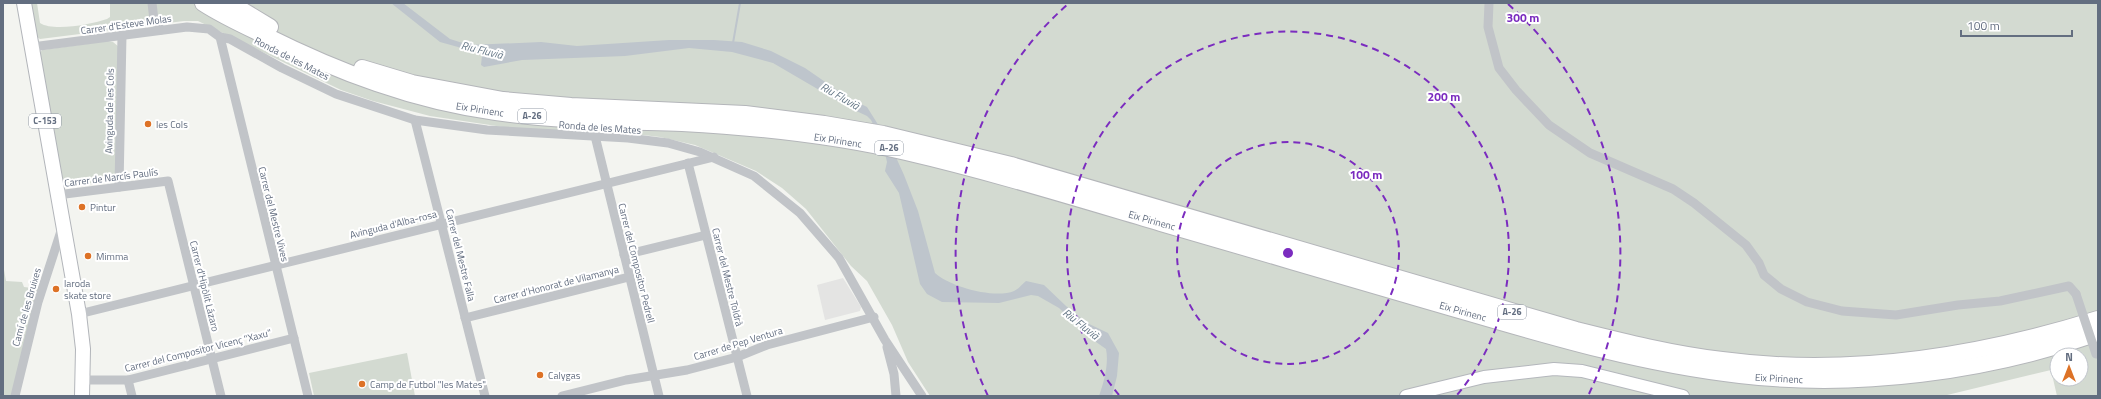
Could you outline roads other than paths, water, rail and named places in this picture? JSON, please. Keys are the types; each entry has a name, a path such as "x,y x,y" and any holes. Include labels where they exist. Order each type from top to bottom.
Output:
{"highway":[{"path":"203,3 232,20 252,24"},
{"path":"230,3 252,24"},
{"name":"Eix Pirinenc","path":"252,24 349,63 412,83 465,95 534,103 745,114 824,124 938,146 1103,192 1492,306 1632,344 1723,360 1758,363 1840,366 1917,361 2002,346 2098,318"},
{"name":"Eix Pirinenc","path":"252,24 302,54 356,77 424,98 463,107 533,116 746,128 832,138 878,146 985,172 1550,336 1656,363 1744,376 1787,379 1831,379 1888,376 1959,368 1993,362 2062,345 2098,333"},
{"path":"1917,361 2021,335 2098,311"}],"main road":[{"name":"C-153","path":"24,3 79,314 83,349 82,396"},
{"name":"Eix Pirinenc","path":"215,3 252,24"},
{"name":"Eix Pirinenc","path":"219,3 252,24"}],"street":[{"path":"152,3 154,20 162,30"},
{"path":"1489,3 1488,27 1499,68 1516,90 1550,125 1590,153 1673,189 1694,203 1746,245 1759,263 1764,275 1781,289 1807,302 1842,311 1896,315 1958,305 2000,301 2069,286 2076,294 2097,358"},
{"name":"Carrer d'Esteve Molas","path":"32,47 187,27 209,29 220,37"},
{"name":"Avinguda de les Cols","path":"119,187 122,35"},
{"name":"Ronda de les Mates","path":"220,37 236,42 282,68 336,94 415,120 487,130 595,136 668,143 714,157 754,176 800,212 839,258 874,317 885,340 922,396"},
{"name":"Carrer del Mestre Vives","path":"220,37 308,396"},
{"name":"Carrer del Mestre Falla","path":"415,120 484,396"},
{"name":"Carrer del Compositor Pedrell","path":"595,136 659,396"},
{"name":"Avinguda d'Alba-rosa","path":"79,314 441,223 714,157"},
{"name":"Carrer del Mestre Toldrà","path":"688,163 747,396"},
{"name":"Carrer de Narcís Paulís","path":"58,195 168,181"},
{"name":"Carrer d'Hipòlit Lázaro","path":"168,181 221,396"},
{"name":"Camí de les Bruixes","path":"15,396 38,302 63,225"},
{"path":"624,255 706,235"},
{"name":"Carrer d'Honorat de Vilamanya","path":"465,318 630,277"},
{"name":"Carrer de Pep Ventura","path":"568,395 626,380 687,370 737,357 767,345 874,317"},
{"name":"Carrer del Compositor Vicenç \"Xaxu\"","path":"83,380 128,380 294,338"},
{"name":"Ronda de les Mates","path":"885,340 894,374 896,396"},
{"path":"1406,396 1484,377 1554,369 1582,371 1683,396"},
{"path":"128,380 132,396"}],"water":[{"name":"Riu Fluvià","path":"391,3 403,3 450,39 469,45 541,42 577,46 669,40 714,40 742,42 771,51 805,68 847,97 867,107 889,142 904,175 918,211 935,273 951,283 985,293 996,294 1014,291 1026,281 1044,285 1087,323 1108,333 1119,353 1117,376 1112,396 1099,396 1106,367 1106,349 1089,337 1059,308 1038,296 1031,295 999,303 942,302 927,294 920,284 899,193 885,171 887,162 883,144 871,120 867,116 850,108 773,63 732,52 689,48 625,56 522,60 484,67 481,65 482,56 478,52 467,51 440,42"}],"waterway":[{"path":"733,43 740,3"}],"place":[{"name":"les Cols","path":"148,124"},
{"name":"Pintur","path":"82,207"},
{"name":"Mimma","path":"88,256"},
{"name":"laroda skate store","path":"56,289"},
{"name":"Calygas","path":"540,375"},
{"name":"Camp de Futbol \"les Mates\"","path":"362,384"}]}
